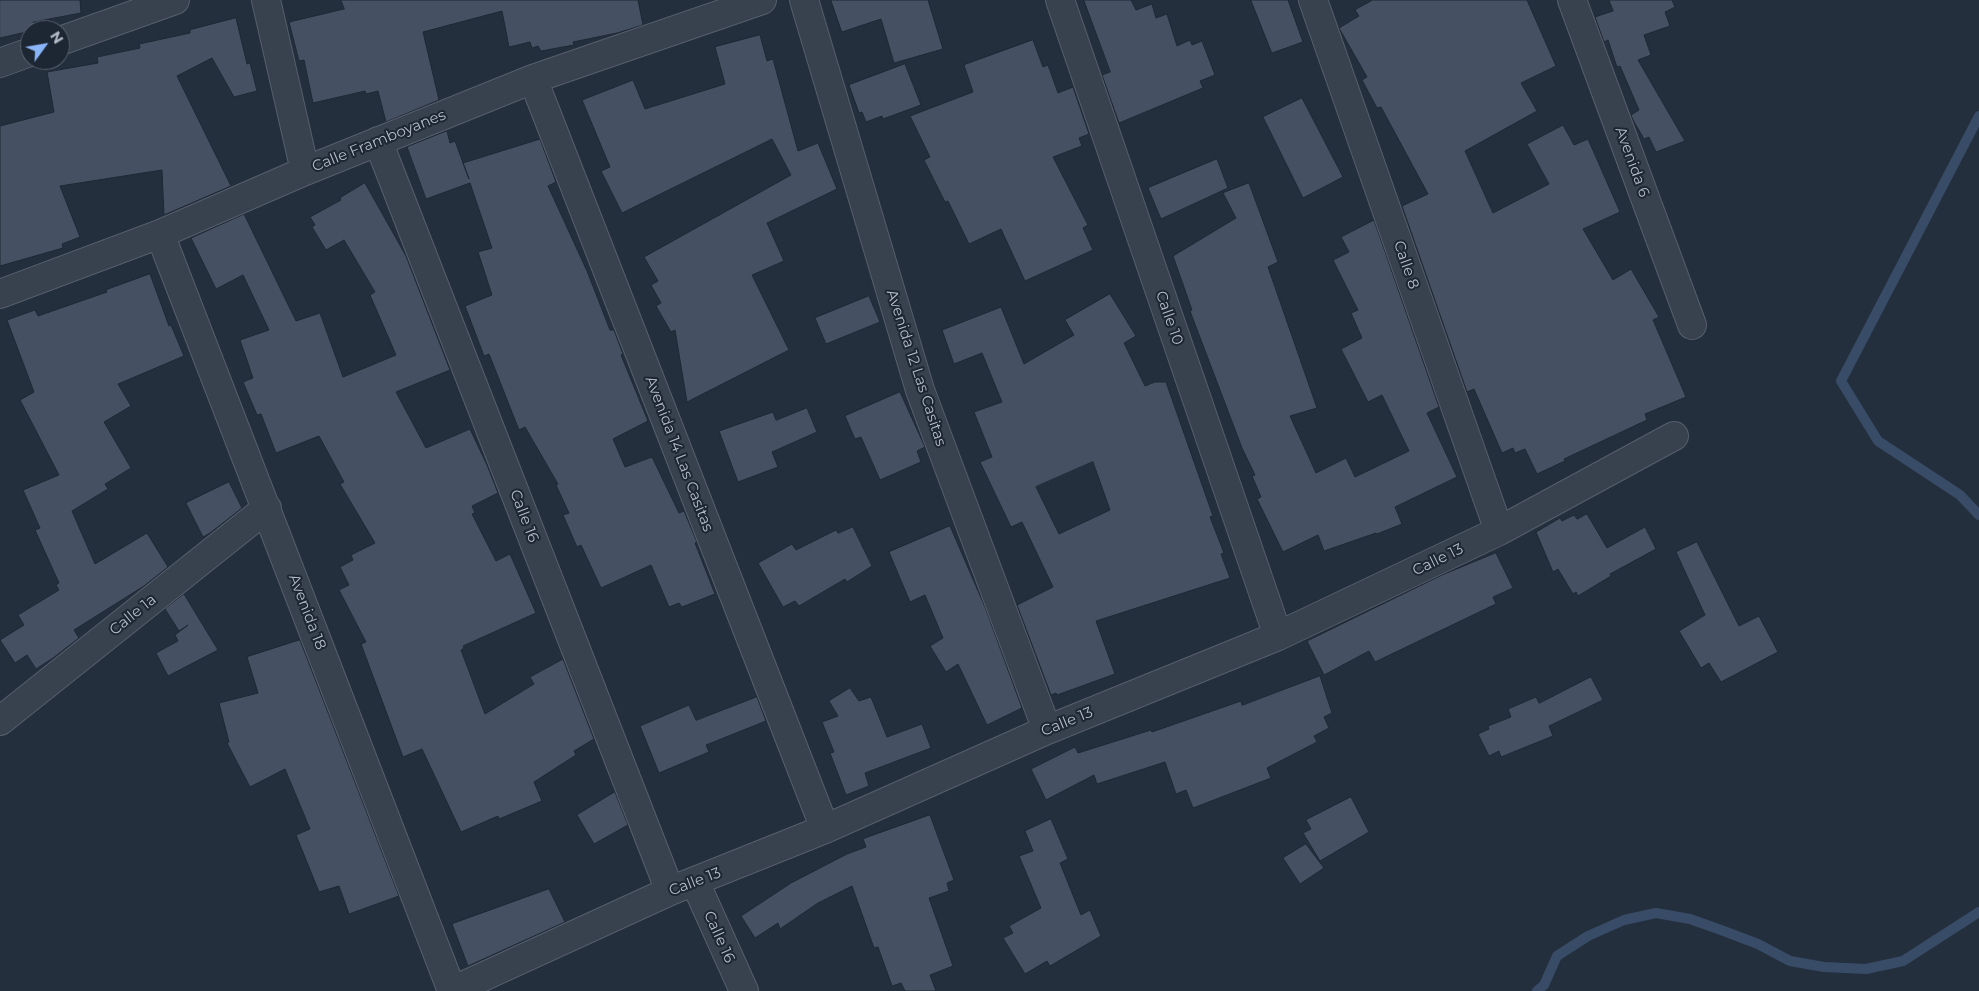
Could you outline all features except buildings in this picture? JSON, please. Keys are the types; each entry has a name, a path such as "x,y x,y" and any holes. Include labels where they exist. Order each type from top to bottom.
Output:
{"street":[{"path":"70,37 175,0"},
{"path":"266,0 305,171"},
{"name":"Calle Framboyanes","path":"0,294 160,234 305,171 533,79 762,0"},
{"name":"Avenida 12 Las Casitas","path":"804,0 920,390 1047,730"},
{"name":"Calle 10","path":"1060,0 1278,636"},
{"name":"Calle 8","path":"1313,0 1499,531"},
{"name":"Avenida 6","path":"1572,0 1692,325"},
{"path":"0,63 20,56"},
{"name":"Avenida 14 Las Casitas","path":"533,79 825,829"},
{"name":"Calle 16","path":"378,141 683,886 744,991"},
{"name":"Avenida 18","path":"160,234 452,991"},
{"name":"Calle 13","path":"452,991 683,886 825,829 1047,730 1278,636 1499,531 1674,436"},
{"name":"Calle 1a","path":"0,721 267,508"}],"waterway":[{"path":"1979,116 1841,381 1878,441 1960,495 1979,515"},
{"path":"1537,991 1544,985 1557,956 1588,936 1624,920 1656,913 1690,919 1721,930 1758,944 1790,961 1824,967 1866,969 1903,961 1979,912"}]}
